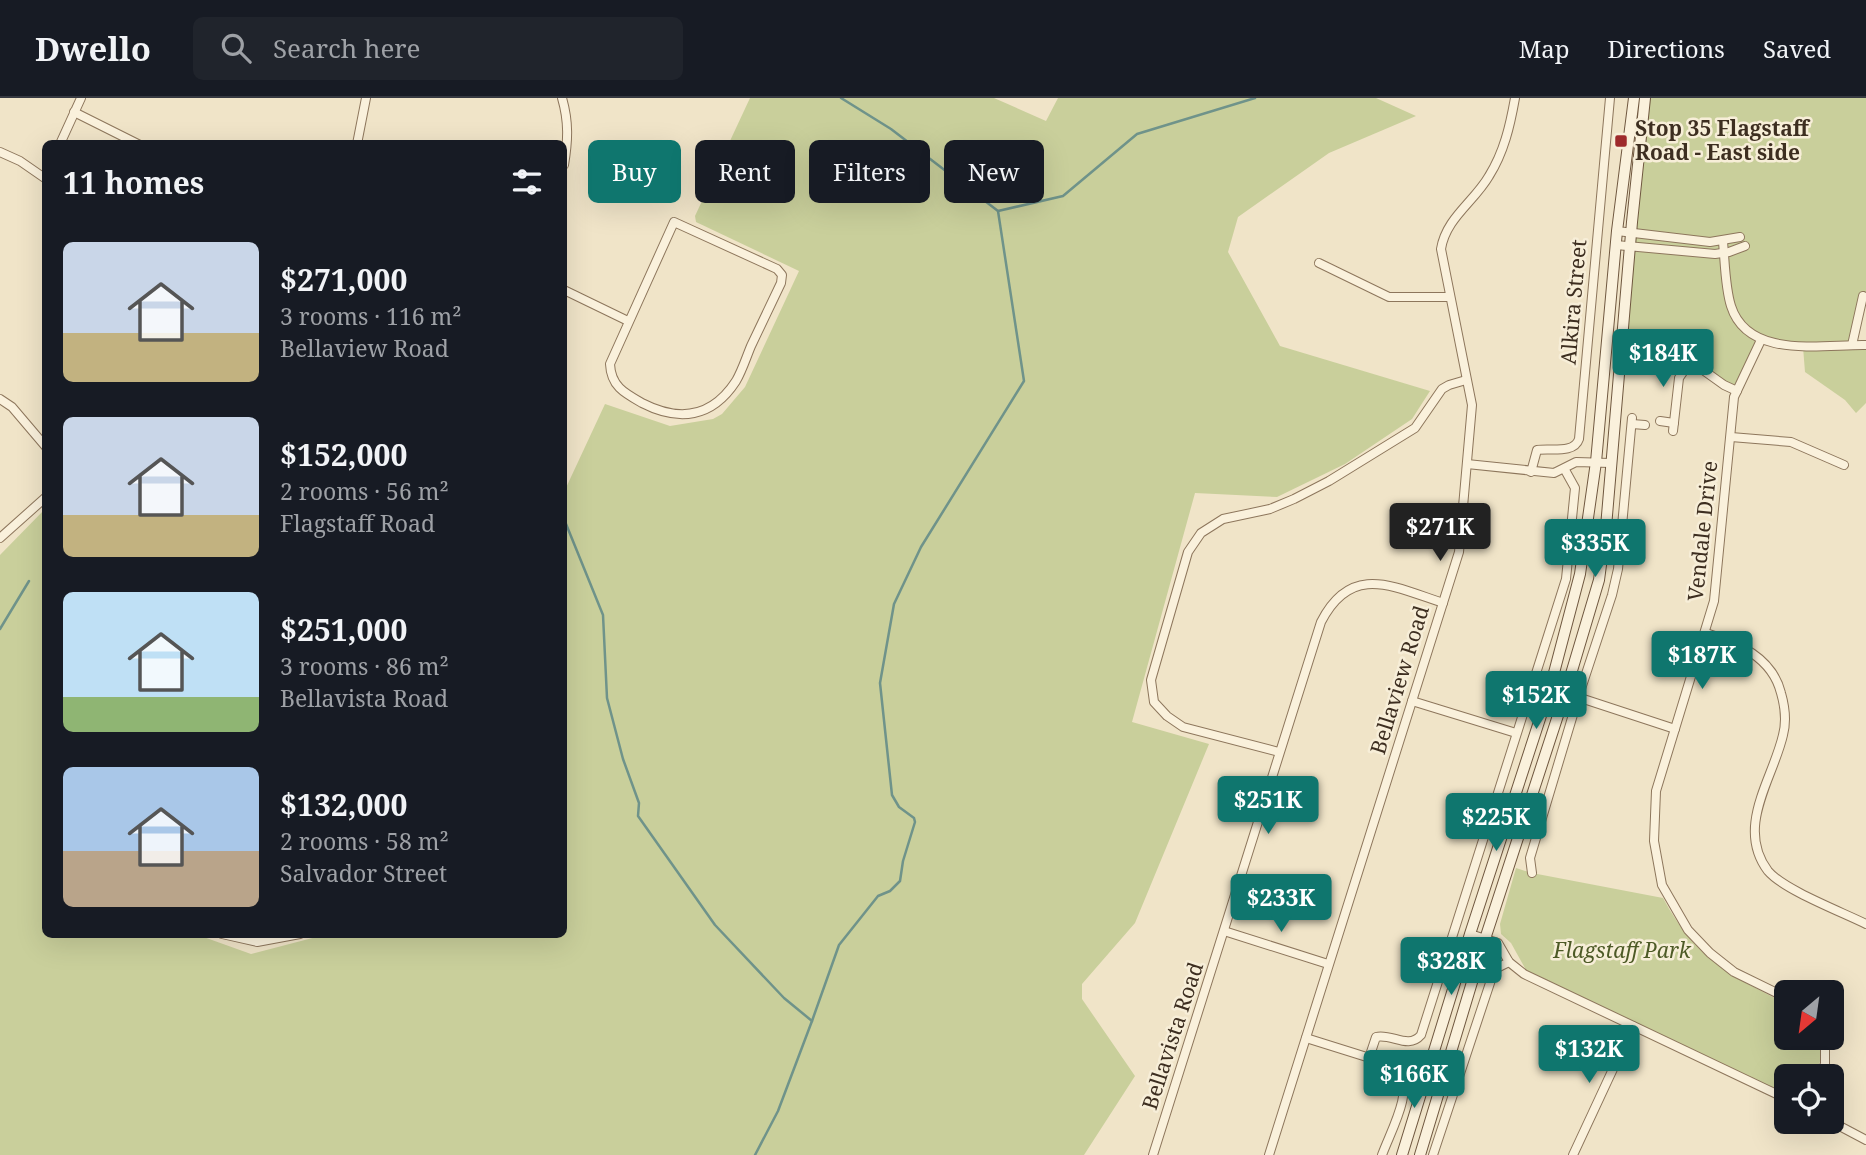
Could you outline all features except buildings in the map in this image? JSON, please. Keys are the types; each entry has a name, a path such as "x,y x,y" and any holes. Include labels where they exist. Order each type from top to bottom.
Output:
{"main road":[{"path":"1402,1155 1550,688 1580,574 1597,461 1617,231 1634,98"},
{"path":"1420,1155 1485,939 1599,580 1645,98"}],"street":[{"path":"62,140 81,98"},
{"path":"358,140 366,98"},
{"path":"562,98 568,119 567,145"},
{"name":"Bellaview Road","path":"1269,1155 1459,552 1472,405 1441,249 1447,228 1488,178 1502,152 1515,98"},
{"name":"Alkira Street","path":"1531,472 1537,450 1573,448 1578,444 1610,98"},
{"path":"75,112 130,140"},
{"path":"0,152 42,175"},
{"path":"674,222 777,269 782,275 781,283 736,381 712,405 697,413 667,414 621,391 614,384 610,364 628,321 674,222"},
{"path":"1616,245 1724,253 1742,242 1617,231"},
{"path":"1723,242 1731,306 1739,323 1751,335 1779,344 1866,345"},
{"path":"1320,263 1389,297 1450,297"},
{"path":"567,291 628,321"},
{"path":"1852,345 1863,296"},
{"name":"Vendale Drive","path":"1761,340 1734,397 1714,601 1656,791 1654,841 1662,885 1688,930 1710,953 1734,972 1774,992"},
{"path":"1644,345 1675,350 1737,391"},
{"path":"1660,421 1673,427 1679,378 1690,362"},
{"path":"1279,752 1183,727 1167,716 1154,702 1151,680 1188,552 1201,533 1223,519 1270,509 1294,499 1329,481 1415,428 1442,389 1466,380"},
{"path":"0,399 12,407 42,442"},
{"path":"1532,873 1530,858 1618,569 1632,421 1645,425"},
{"path":"1731,437 1791,442 1844,465"},
{"path":"1467,464 1554,473 1565,470 1576,462 1610,463"},
{"path":"1369,1058 1376,1037 1383,1036 1410,1043 1422,1035 1566,579 1575,488 1565,470"},
{"path":"0,538 42,501"},
{"name":"Bellavista Road","path":"1153,1155 1279,752 1321,622 1330,604 1346,589 1368,583 1392,586 1443,603"},
{"path":"1706,633 1751,651 1770,669 1780,686 1786,710 1784,733 1758,807 1754,827 1761,861 1771,874 1789,887 1866,924"},
{"path":"1550,688 1675,729"},
{"path":"1412,701 1516,733"},
{"path":"1224,931 1328,964"},
{"path":"1470,934 1497,943 1509,962 1524,974 1774,1093"},
{"path":"240,938 257,942 278,938"},
{"path":"1433,1155 1491,980 1495,970 1509,962"},
{"path":"1573,1155 1633,1026"},
{"path":"1306,1038 1390,1065 1423,1059 1447,1065"},
{"path":"1382,1155 1405,1092 1406,1078 1401,1064"},
{"path":"1844,1128 1866,1140"}],"green space":[{"path":"750,98 994,98 1046,121 1058,98 1376,98 1416,116 1329,153 1238,217 1228,252 1280,346 1430,391 1412,419 1345,464 1277,497 1195,493 1132,722 1209,744 1135,923 1082,984 1082,999 1135,1076 1084,1155 0,1155 0,555 42,512 42,938 206,938 251,954 312,938 567,938 567,486 605,404 670,426 713,419 722,414 745,387 799,271 696,222 695,216 701,203 795,203 795,140 730,140"},
{"path":"1645,98 1866,98 1866,292 1863,292 1852,345 1802,345 1761,340 1737,391 1675,350 1621,339"},
{"path":"1803,347 1866,347 1866,403 1856,413 1845,400 1805,372"},
{"name":"Flagstaff Park","path":"1516,868 1663,898 1688,936 1715,963 1774,997 1774,1050 1820,1050 1820,1062 1774,1064 1774,1089 1526,970 1511,943 1501,934 1500,924"}],"waterway":[{"path":"812,1021 839,945 878,896 890,891 900,881 915,822 914,818 899,807 892,795 880,683 894,604 921,547 1024,381 998,211 891,129 841,98"},
{"path":"998,211 1063,196 1137,134 1255,98"},
{"path":"567,526 603,615 607,698 623,759 639,803 638,816 715,925 784,998 812,1021 778,1111 755,1155"},
{"path":"0,629 29,581"}],"place":[{"name":"Stop 35 Flagstaff Road - East side","path":"1621,141"}]}
